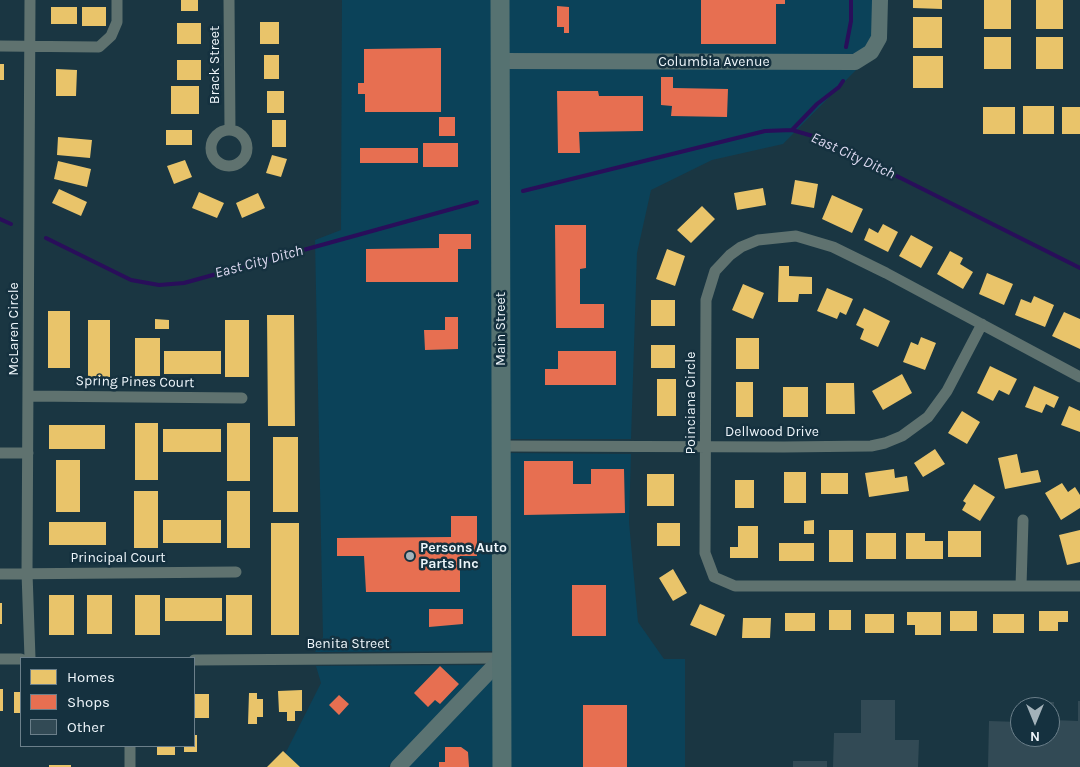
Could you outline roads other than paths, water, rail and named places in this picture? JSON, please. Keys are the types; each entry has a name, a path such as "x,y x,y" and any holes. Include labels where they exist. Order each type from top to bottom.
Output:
{"main road":[{"name":"Main Street","path":"500,0 502,767"}],"street":[{"name":"McLaren Circle","path":"30,0 28,396 30,657"},
{"path":"0,46 99,47 111,36 117,22 117,0"},
{"name":"Brack Street","path":"229,0 230,130"},
{"name":"Columbia Avenue","path":"500,61 855,62 871,52 878,38 880,0"},
{"name":"Poinciana Circle","path":"1080,377 886,273 815,240 796,236 758,240 741,247 715,271 706,300 705,553 714,577 735,586 1080,586"},
{"name":"Dellwood Drive","path":"500,446 706,448 871,446 902,436 928,417 947,391 982,324"},
{"name":"Spring Pines Court","path":"28,396 242,398"},
{"path":"0,453 28,453"},
{"path":"1021,586 1023,520"},
{"name":"Principal Court","path":"0,574 236,572"},
{"path":"398,767 502,658"},
{"name":"Benita Street","path":"195,660 502,658"},
{"path":"0,659 20,659"},
{"path":"130,747 130,767"}],"waterway":[{"path":"846,47 851,21 851,0"},
{"path":"792,130 817,104 839,87 843,81"},
{"name":"East City Ditch","path":"523,191 765,131 792,130 823,139 1080,268"},
{"name":"East City Ditch","path":"46,238 131,280 159,285 184,283 477,202"},
{"name":"East City Ditch","path":"0,219 11,224"}],"place":[{"name":"Persons Auto Parts Inc","path":"410,556"}]}
